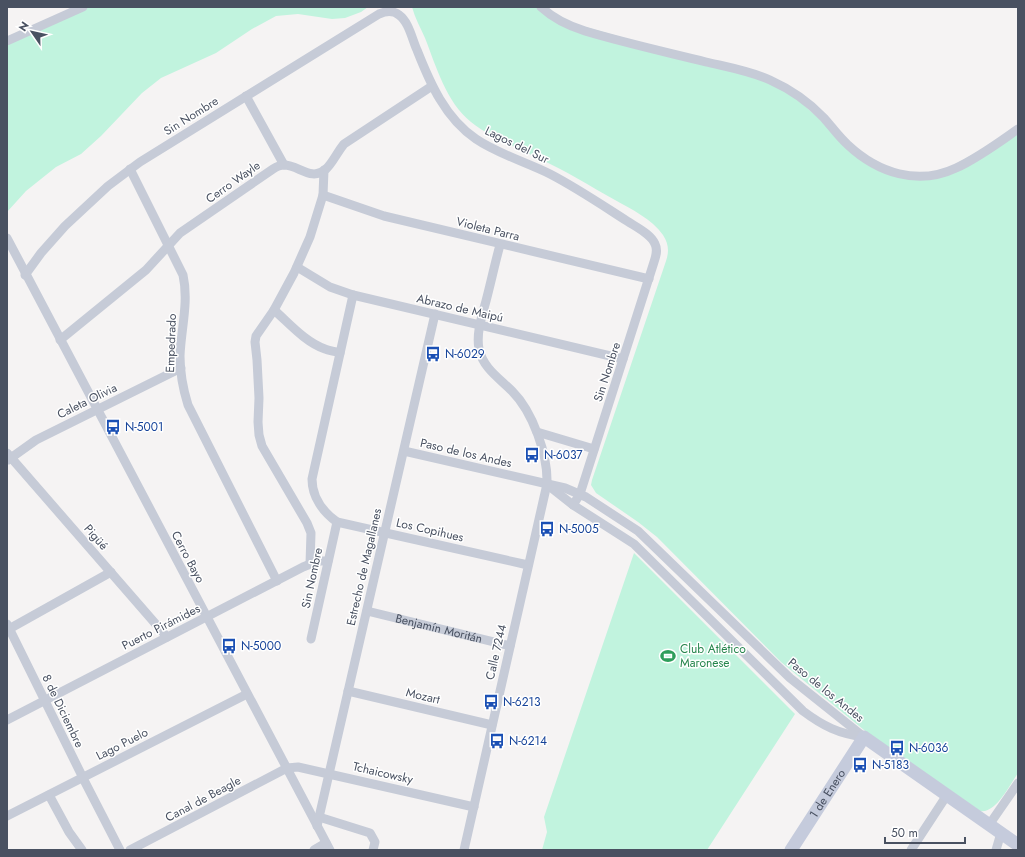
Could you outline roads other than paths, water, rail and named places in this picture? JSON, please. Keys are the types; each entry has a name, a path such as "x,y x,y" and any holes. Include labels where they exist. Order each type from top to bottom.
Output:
{"street":[{"path":"7,41 83,7"},
{"path":"541,7 563,22 585,31 735,69 768,79 799,97 823,117 860,156 889,172 905,176 922,176 938,174 955,169 972,160 1018,129"},
{"name":"Sin Nombre","path":"26,275 41,253 60,231 108,186 130,169 379,14 390,11 395,12"},
{"name":"Lagos del Sur","path":"395,12 406,25 432,86 448,112 469,134 482,143 549,174 584,194 646,234 655,243"},
{"path":"246,96 284,165 311,174 318,173 330,165 338,150 344,144 432,86"},
{"name":"Cerro Wayle","path":"60,340 146,270 174,239 187,228 273,169 284,165"},
{"name":"Empedrado","path":"130,169 183,275 185,286 181,368 184,391 188,405 276,581"},
{"path":"310,564 311,533 307,522 262,446 259,436 259,398 255,342 256,336 274,310 297,267 310,236 322,195 324,170"},
{"name":"Violeta Parra","path":"322,195 384,216 500,245 649,279"},
{"name":"Cerro Bayo","path":"7,238 247,694 318,821 328,847"},
{"name":"Sin Nombre","path":"573,505 580,494 624,359 656,255 655,243"},
{"path":"500,245 480,325 478,341 482,359 492,372 522,403 537,432 545,462 547,484"},
{"name":"Abrazo de Maipú","path":"297,267 330,287 353,295 624,359"},
{"path":"274,310 315,344 324,349 340,353 353,295"},
{"name":"Estrecho de Magallanes","path":"318,821 435,314"},
{"name":"Los Copihues","path":"340,353 312,479 312,488 315,496 328,515 337,522 528,565"},
{"name":"Caleta Olivia","path":"8,457 36,440 181,368"},
{"path":"537,432 594,449"},
{"name":"Paso de los Andes","path":"404,451 565,488 580,494 623,520 638,531 785,673 864,737"},
{"name":"Pigüé","path":"8,457 167,637"},
{"name":"Paso de los Andes","path":"547,484 573,505 622,536 645,554 803,711 821,724 840,733 864,737"},
{"name":"Calle 7244","path":"464,850 547,484"},
{"name":"Sin Nombre","path":"311,639 337,522"},
{"name":"Puerto Pirámides","path":"7,720 310,564 318,561 328,561"},
{"path":"8,626 111,572"},
{"name":"Benjamín Moritán","path":"367,611 510,646"},
{"name":"8 de Diciembre","path":"8,626 120,850"},
{"name":"Mozart","path":"348,691 492,725"},
{"name":"Lago Puelo","path":"7,816 247,694"},
{"path":"864,737 1018,845"},
{"name":"1 de Enero","path":"791,850 864,737"},
{"name":"Tchaicowsky","path":"287,768 298,767 329,773 474,807"},
{"name":"Canal de Beagle","path":"130,850 287,768"},
{"path":"989,825 1018,783"},
{"path":"49,795 69,832 82,850"},
{"path":"911,850 947,795"},
{"path":"318,821 370,833 375,842 373,850"},
{"path":"996,850 1001,833"},
{"path":"314,850 328,847"}],"place":[{"name":"N-6029","path":"433,354"},
{"name":"N-5001","path":"113,427"},
{"name":"N-6037","path":"532,455"},
{"name":"N-5005","path":"547,529"},
{"name":"N-5000","path":"229,646"},
{"name":"Club Atlético Maronese","path":"668,656"},
{"name":"N-6213","path":"491,702"},
{"name":"N-6214","path":"497,741"},
{"name":"N-6036","path":"897,748"},
{"name":"N-5183","path":"860,765"}]}
